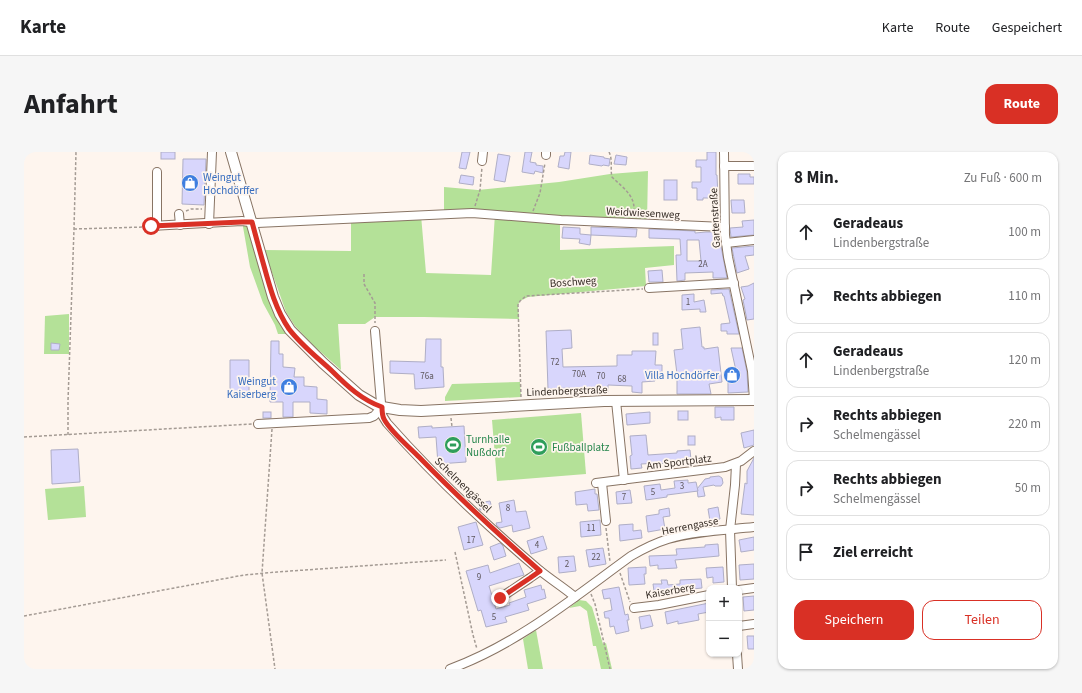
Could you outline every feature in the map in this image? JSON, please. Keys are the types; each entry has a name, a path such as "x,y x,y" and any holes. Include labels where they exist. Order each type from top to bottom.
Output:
{"main road":[{"name":"Lindenbergstraße","path":"231,152 280,314 290,330 303,344 350,388 367,400 382,407 421,411 616,401 754,400"}],"street":[{"path":"209,224 212,152"},
{"path":"482,161 483,152"},
{"name":"Gartenstraße","path":"724,152 724,228 752,371 754,400"},
{"path":"724,166 754,166"},
{"path":"157,172 154,226 252,222"},
{"name":"Weidwiesenweg","path":"252,222 257,223 472,213 561,220 724,228"},
{"path":"179,214 180,225"},
{"path":"726,243 754,240"},
{"path":"649,288 734,283"},
{"name":"Schelmengässel","path":"375,331 382,415 384,419 395,433 496,531 540,571 575,597"},
{"path":"616,401 624,480"},
{"path":"258,424 369,418 374,416 382,407"},
{"path":"732,585 730,530 736,464 754,451"},
{"name":"Am Sportplatz","path":"606,521 599,483 725,467 736,464"},
{"name":"Herrengasse","path":"450,669 496,648 527,630 587,588 614,564 648,547 668,539 694,534 754,527"},
{"path":"500,598 526,582 540,571"},
{"path":"742,590 754,588"},
{"name":"Kaiserberg","path":"634,608 659,605 706,596"},
{"path":"742,626 754,624"},
{"path":"737,657 738,669"}],"path":[{"path":"68,434 76,152"},
{"path":"609,152 611,157 612,177 632,196 636,208 632,223"},
{"path":"530,218 540,193 546,153"},
{"path":"472,213 480,190 482,161"},
{"path":"179,214 191,209 210,209"},
{"path":"74,229 154,226"},
{"path":"364,274 364,284 374,303 375,331"},
{"name":"Boschweg","path":"521,405 518,305 520,301 526,296 649,288"},
{"path":"24,437 258,424"},
{"path":"272,424 262,573 275,669"},
{"path":"607,537 614,564 630,603 634,608"},
{"path":"454,552 473,635 480,656"},
{"path":"24,616 244,575 446,560"},
{"path":"587,588 595,604 610,669"}],"green space":[{"path":"648,171 647,222 560,217 560,250 674,246 674,265 645,268 646,286 528,297 520,301 518,305 519,319 375,317 365,324 338,324 341,370 314,346 295,326 286,312 264,250 351,251 351,219 421,215 426,273 491,275 495,214 444,213 444,187 478,190 559,182 610,174"},
{"path":"242,221 249,227 288,334 278,334 275,325 263,303 250,267"},
{"path":"69,314 69,354 44,354 45,316"},
{"path":"520,382 521,397 445,401 445,397 452,384"},
{"name":"Fußballplatz","path":"581,413 586,474 497,481 492,420"},
{"path":"84,486 86,517 48,520 45,489"},
{"path":"579,600 586,601 592,607 603,644 606,643 612,669 601,669 596,646 593,646 587,611 580,606 569,608"},
{"path":"536,630 543,669 528,669 523,639"}],"building":[{"path":"161,152 175,152 175,159 161,159"},
{"path":"462,152 470,152 466,169 459,168"},
{"path":"525,152 532,152 530,162 543,166 543,173 535,171 534,174 522,172"},
{"path":"565,152 571,152 569,169 558,167 560,156 564,156"},
{"path":"707,152 716,152 718,198 703,198 703,200 697,200 697,188 692,188 692,182 701,182 701,167 696,167 696,160 707,160"},
{"path":"498,154 510,156 505,182 494,180"},
{"path":"590,155 610,159 609,166 589,164"},
{"path":"616,155 627,157 626,165 614,164"},
{"path":"183,159 206,159 204,205 182,204"},
{"path":"738,174 750,174 750,177 754,177 754,184 738,184"},
{"path":"461,175 474,177 473,185 459,183"},
{"path":"664,180 677,180 677,200 664,200"},
{"path":"731,200 744,200 745,213 732,213"},
{"path":"754,220 754,235 731,237 730,228 743,227 742,221"},
{"path":"563,227 580,228 580,234 591,235 590,245 579,243 580,239 562,238"},
{"path":"591,227 637,229 636,237 591,235"},
{"path":"649,229 695,231 695,233 717,232 727,278 713,278 713,272 685,273 685,280 677,281 676,255 681,255 680,239 649,238","holes":["687,240 699,240 701,261 687,261"]},
{"path":"754,246 754,255 745,256 749,269 737,273 732,248"},
{"path":"662,270 663,282 649,282 648,271"},
{"path":"754,283 754,319 747,320 743,300 745,299 741,287"},
{"path":"729,289 739,334 727,334 727,331 721,331 721,324 730,323 724,296 722,293 711,294 711,290"},
{"path":"694,294 694,302 704,300 706,312 700,312 700,309 682,310 682,295"},
{"path":"700,327 702,347 704,347 704,349 718,347 722,382 709,384 711,394 677,394 677,374 674,350 683,349 681,329"},
{"path":"571,330 572,348 562,349 563,367 617,366 617,355 632,355 632,351 656,351 655,365 662,365 662,372 655,372 655,381 642,382 642,393 632,392 632,386 608,385 608,392 576,392 576,395 570,395 570,388 548,389 546,331"},
{"path":"653,333 658,333 658,345 653,345"},
{"path":"426,339 441,339 441,367 443,367 444,387 415,389 414,374 390,373 390,361 425,362"},
{"path":"271,341 279,341 279,354 283,354 283,367 295,368 294,377 304,377 304,386 317,387 317,399 327,400 327,414 310,413 310,402 293,402 293,417 283,417 283,402 270,402"},
{"path":"51,343 60,344 59,350 51,350"},
{"path":"731,348 742,348 747,372 748,392 728,393 728,381 738,380"},
{"path":"230,360 249,360 249,392 230,393"},
{"path":"715,407 734,407 734,420 721,420 721,417 715,418"},
{"path":"678,411 688,411 688,420 678,420"},
{"path":"263,412 271,412 271,418 263,418"},
{"path":"650,412 650,423 627,425 626,414"},
{"path":"432,426 432,428 464,426 466,462 438,464 436,437 419,438 418,427"},
{"path":"754,430 754,445 744,448 741,433"},
{"path":"646,435 648,455 677,453 677,451 690,450 691,460 658,464 641,464 642,468 631,469 630,456 632,455 630,436"},
{"path":"688,436 695,436 695,445 688,445"},
{"path":"78,449 80,482 52,484 51,450"},
{"path":"754,458 754,515 741,514 745,483 747,484 747,471"},
{"path":"719,476 722,478 723,483 721,486 714,485 703,487 705,496 698,497 697,489 705,479"},
{"path":"688,480 688,483 696,482 698,491 667,495 667,497 646,500 644,486 660,484 661,490 675,488 674,481"},
{"path":"595,489 599,510 588,511 587,504 576,505 575,492"},
{"path":"630,490 632,503 617,504 616,492"},
{"path":"514,500 516,512 526,511 530,528 513,532 512,525 500,528 497,526 496,523 502,522 499,503"},
{"path":"490,501 492,508 480,510 479,503"},
{"path":"718,507 720,519 710,521 708,509"},
{"path":"669,508 670,516 663,517 665,529 648,532 646,516 659,514 659,510"},
{"path":"600,520 601,535 581,537 580,522"},
{"path":"476,522 483,545 464,550 458,527"},
{"path":"633,524 633,531 641,530 642,538 620,541 619,525"},
{"path":"543,536 547,549 531,554 527,541"},
{"path":"754,537 754,550 741,552 739,540"},
{"path":"500,543 503,546 506,556 494,560 490,547"},
{"path":"718,544 719,556 675,560 677,568 658,569 658,565 650,566 649,556 677,555 676,549 705,547 705,545"},
{"path":"603,548 606,564 589,567 586,550"},
{"path":"574,556 576,571 559,573 558,557"},
{"path":"519,563 524,575 489,586 496,609 510,605 509,603 526,597 524,590 541,585 542,590 544,589 546,598 527,604 529,610 505,617 507,622 486,627 481,610 478,611 466,571 488,565 490,573"},
{"path":"754,564 754,579 740,580 739,565"},
{"path":"646,567 646,574 644,574 645,584 629,585 628,568"},
{"path":"723,567 724,582 713,583 713,577 707,578 706,568"},
{"path":"701,579 702,588 674,591 674,594 658,596 657,590 654,591 653,584 662,584 661,580 667,580 668,585 680,584 680,580"},
{"path":"619,587 625,615 628,614 629,620 627,620 629,631 616,634 614,626 610,627 609,618 605,618 604,612 612,610 610,598 604,599 602,590"},
{"path":"754,596 754,610 744,611 743,597"},
{"path":"706,604 706,613 698,614 699,620 678,624 678,621 667,624 665,612"},
{"path":"650,615 653,626 641,629 639,617"},
{"path":"747,636 754,636 754,649 748,649"}],"place":[{"name":"Weingut Hochdörffer","path":"190,183"},
{"name":"Villa Hochdörfer","path":"732,375"},
{"name":"Weingut Kaiserberg","path":"289,387"},
{"name":"Turnhalle Nußdorf","path":"453,445"},
{"name":"Fußballplatz","path":"539,447"}],"route":[{"path":"151,226 252,222 276,305 290,330 350,388 367,400 382,407 382,415 395,433 450,488 540,571 500,598"}]}
